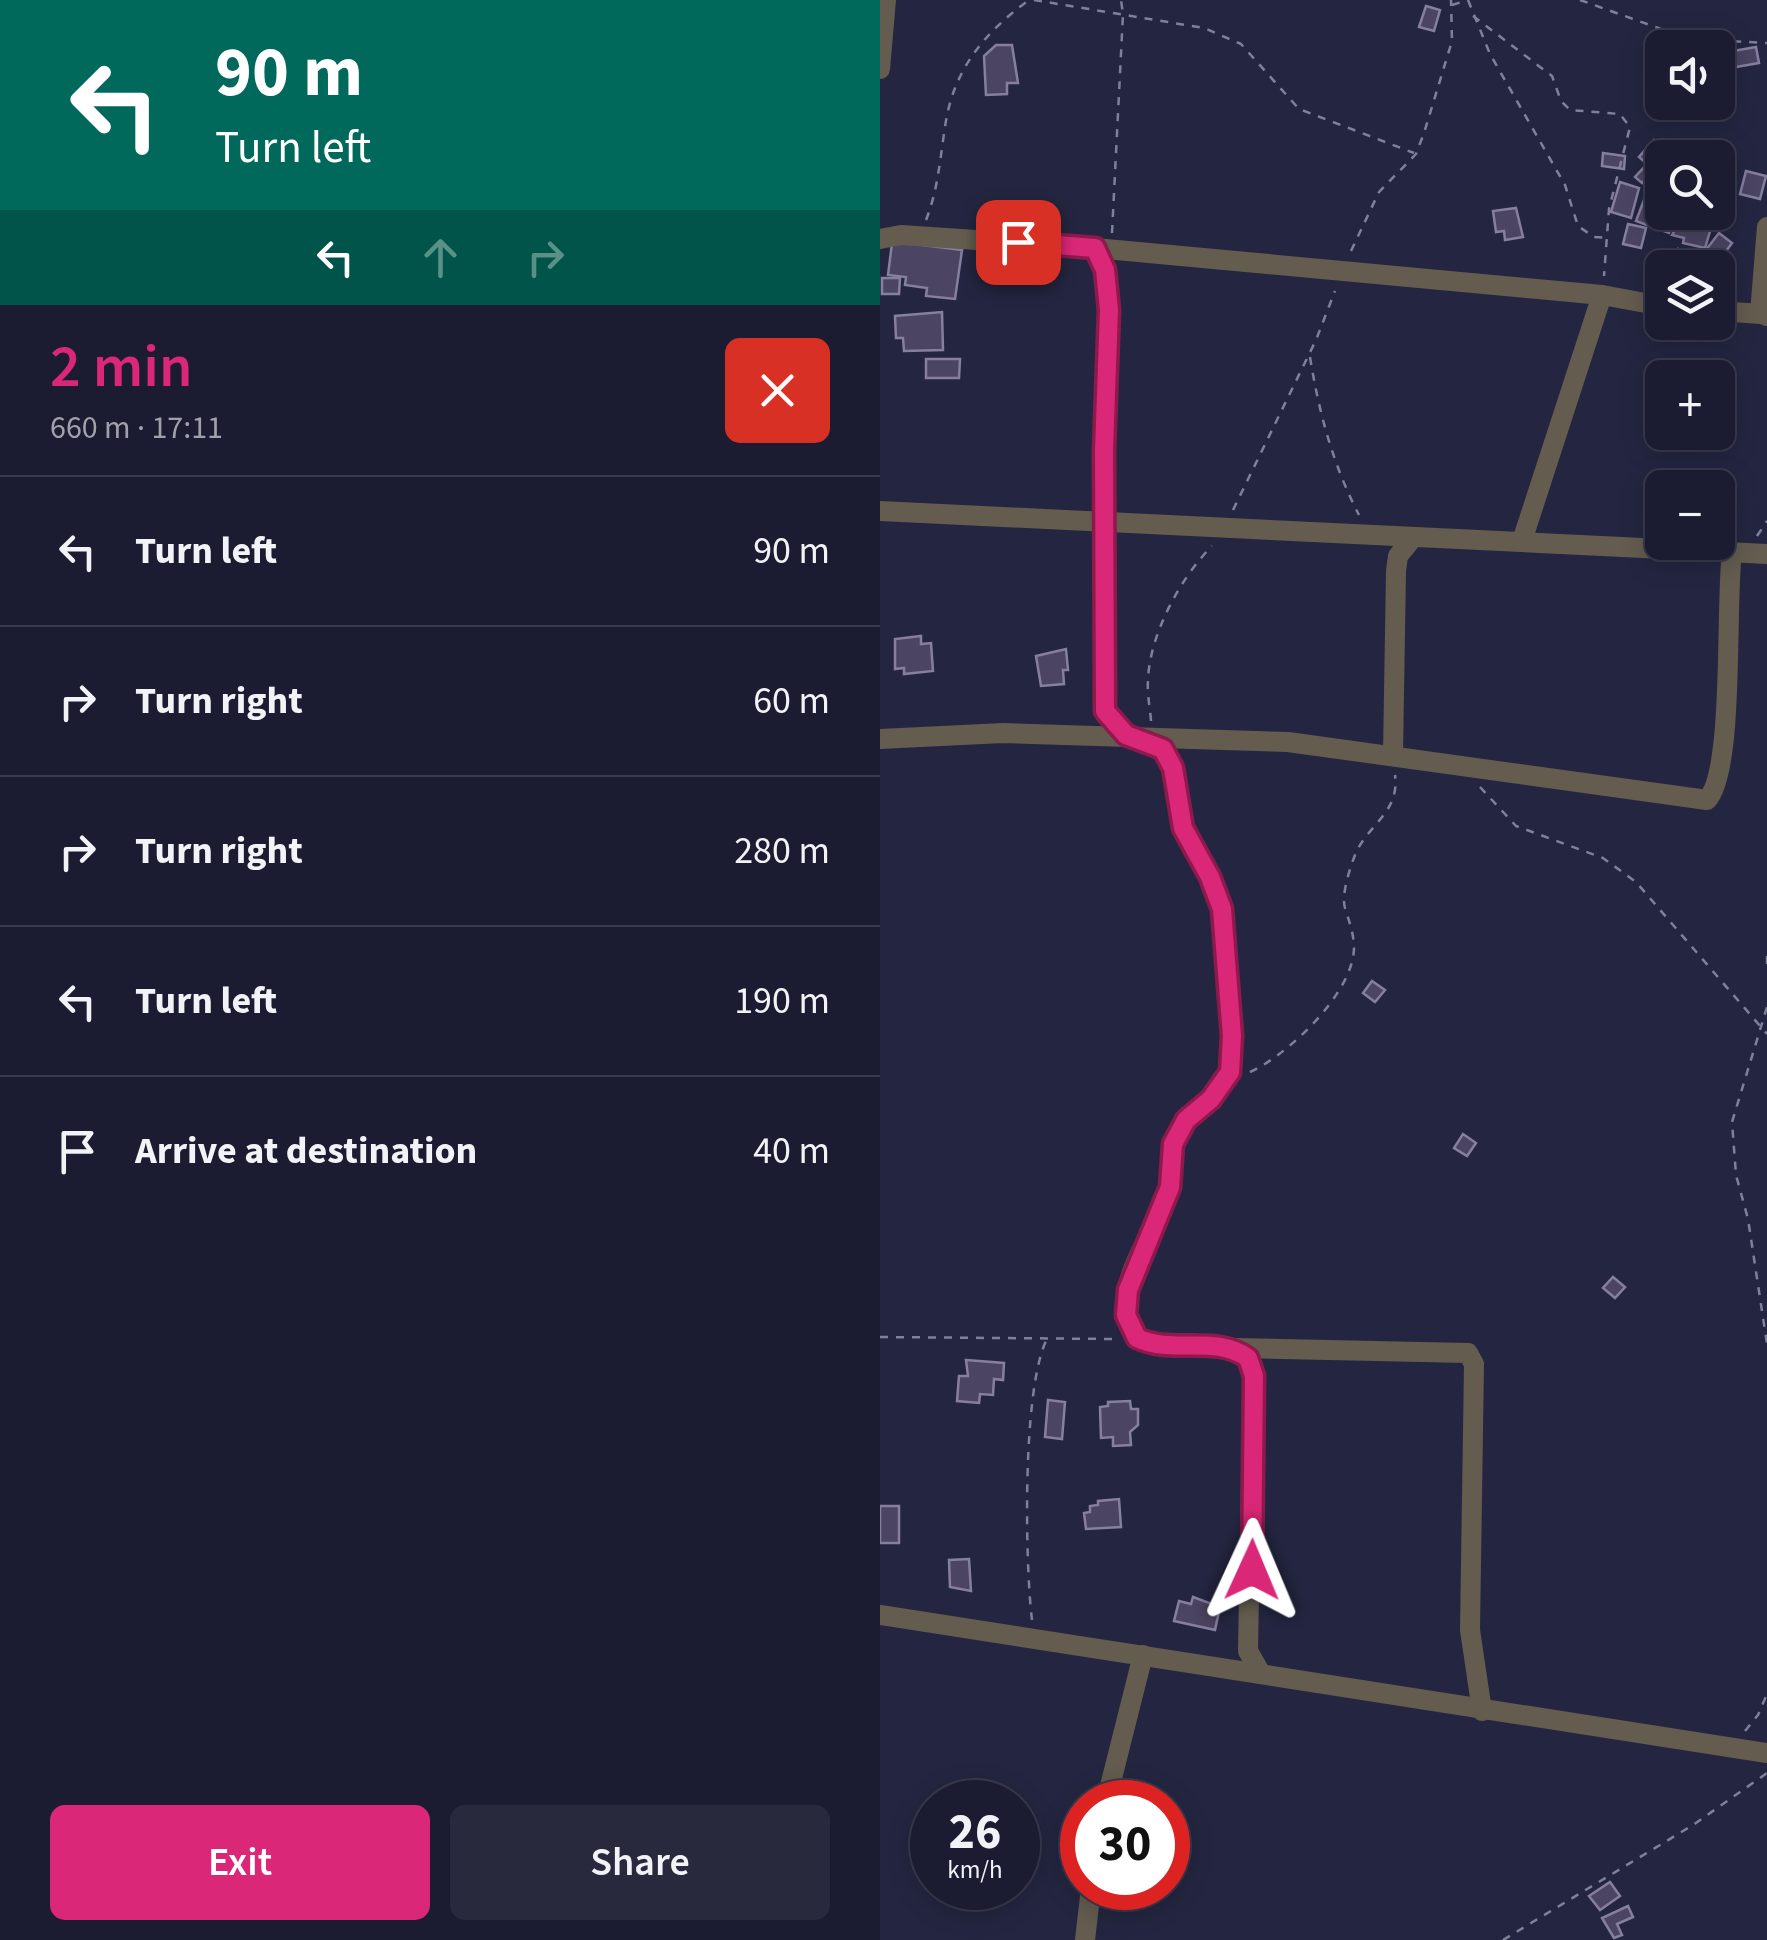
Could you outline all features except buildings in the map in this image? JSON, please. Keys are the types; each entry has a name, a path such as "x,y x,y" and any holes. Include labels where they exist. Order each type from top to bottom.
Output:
{"street":[{"path":"880,68 886,0"},
{"path":"1735,313 1764,315 1767,227"},
{"path":"880,239 901,235 1102,249 1602,295 1645,303"},
{"path":"1102,249 1109,310 1105,711 1126,735 1150,741 1168,755 1183,828 1210,877 1222,909 1232,1055 1224,1084 1186,1120 1173,1144 1170,1187 1128,1290 1126,1315 1137,1338 1149,1344 1460,1350 1472,1358 1470,1630 1482,1711"},
{"path":"1522,541 1602,295"},
{"path":"880,510 1645,548"},
{"path":"1392,754 1396,571 1398,556 1412,538"},
{"path":"1735,553 1767,554"},
{"path":"880,739 1003,733 1288,742 1460,763 1669,796 1709,798 1715,788 1722,742 1732,560"},
{"path":"1235,1348 1248,1358 1254,1376 1248,1651 1260,1672"},
{"path":"880,1615 1767,1753"},
{"path":"1112,1780 1143,1655"},
{"path":"1085,1940 1088,1910"}],"path":[{"path":"919,236 935,194 945,123 962,69 974,49 1032,0 1231,37 1299,110 1416,154"},
{"path":"1102,249 1123,14 1121,0"},
{"path":"1152,736 1148,680 1159,633 1194,564 1227,530 1237,496 1309,353 1379,192 1416,154 1452,42 1452,2 1469,0 1490,54 1565,185 1578,226 1594,237 1610,238"},
{"path":"1580,0 1688,38 1767,43"},
{"path":"1473,16 1552,76 1561,101 1570,110 1620,114 1628,120 1630,127 1609,210 1610,238 1602,295"},
{"path":"1309,353 1325,433 1340,479 1360,518"},
{"path":"1224,1084 1272,1062 1306,1033 1347,971 1354,947 1351,919 1344,903 1349,875 1356,852 1388,814 1396,786 1392,754"},
{"path":"1460,763 1516,826 1603,858 1636,882 1767,1034"},
{"path":"1767,956 1767,965"},
{"path":"1767,1007 1732,1122 1736,1175 1748,1219 1767,1344"},
{"path":"880,1337 1137,1338"},
{"path":"1034,1637 1028,1557 1034,1385 1047,1339"},
{"path":"1731,1749 1758,1715 1767,1694"},
{"path":"1504,1940 1693,1825 1767,1773"}],"route":[{"path":"1018,242 1095,248 1102,257 1109,310 1104,411 1105,711 1126,735 1150,741 1168,755 1183,828 1210,877 1222,909 1232,1036 1230,1072 1211,1099 1196,1109 1177,1132 1170,1187 1132,1272 1126,1315 1137,1338 1149,1344 1226,1345 1248,1358 1254,1376 1252,1570"}]}
